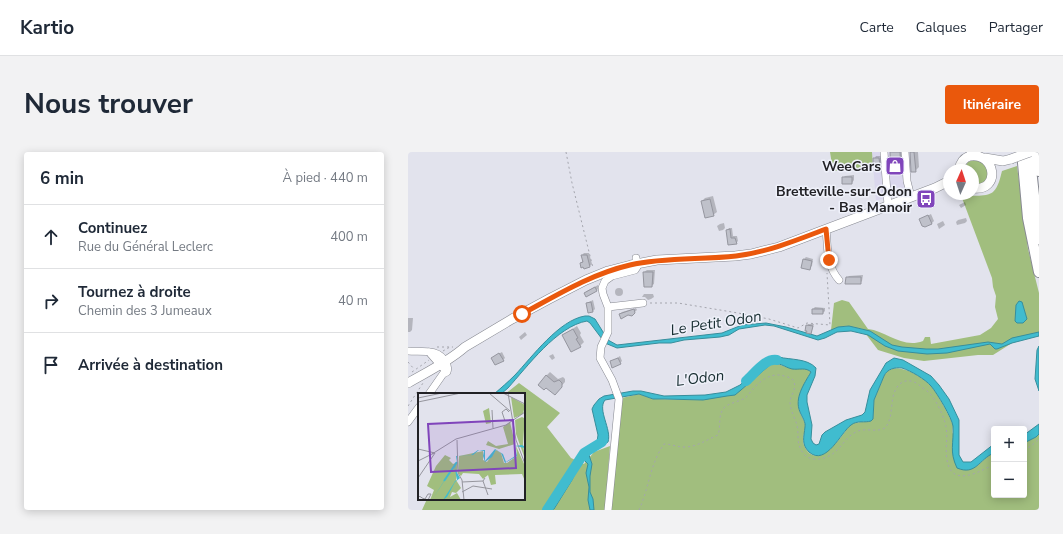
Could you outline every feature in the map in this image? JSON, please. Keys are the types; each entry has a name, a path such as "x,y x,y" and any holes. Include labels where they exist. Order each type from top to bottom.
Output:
{"highway":[{"path":"1022,152 1028,218 1039,272"},
{"path":"1029,152 1039,239"},
{"path":"1038,152 1039,171"}],"main road":[{"path":"963,156 967,157 978,155 996,161 1010,159 1029,152"},
{"path":"978,155 992,167 991,179 982,188 979,188"},
{"path":"992,173 1010,159"},
{"path":"408,382 512,319 596,276 637,261 739,253 779,247 943,184"},
{"path":"935,188 943,187"}],"street":[{"path":"884,152 888,206"},
{"path":"905,152 907,181 911,197"},
{"path":"826,229 829,265 839,280"},
{"path":"608,510 619,399 616,389 600,358 600,352 608,332 608,307 602,288 605,280 612,276 635,270 637,267 637,261"},
{"path":"608,307 643,303"},
{"path":"408,351 439,354 444,370 443,374 430,393"},
{"path":"408,422 418,409"}],"path":[{"path":"566,152 572,183 596,276"},
{"path":"643,303 685,304 746,314 798,328 807,323 830,325 827,272"},
{"path":"408,362 419,375 423,383 408,406"},
{"path":"638,510 642,503 653,465 664,444 683,447 695,446 718,435 720,429 719,421 725,406 744,399 756,386 774,374 793,380 795,383 790,404 797,426 800,446 804,454 809,458 816,460 822,459 836,452 856,432 861,430 879,431 885,428 890,419 894,392 901,383 908,380 915,382 935,400 946,427 946,460 949,468 960,476 967,476 980,472 991,466"},
{"path":"1027,448 1039,439"}],"shaded area":[{"path":"872,152 914,152 916,172 908,172 911,188 876,201"}],"green space":[{"path":"830,152 872,152 873,167 833,171"},
{"path":"976,159 987,165 988,178 982,184 979,184 979,164 967,164"},
{"path":"1017,166 1028,249 1039,293 1039,332 1028,335 1012,343 993,355 978,355 924,361 904,358 878,350 862,329 845,326 831,330 834,303 842,300 849,302 868,329 875,330 908,343 923,341 925,337 930,337 931,344 980,335 991,328 998,319 995,307 996,296 992,278 963,200 979,200 979,196 993,192 997,187 1002,171"},
{"path":"775,363 789,368 807,369 811,372 802,390 799,405 805,424 803,440 804,445 809,453 815,456 828,450 834,445 853,423 871,421 873,419 874,400 885,374 894,368 900,368 920,377 932,387 939,397 953,425 957,468 977,466 991,455 991,498 1027,498 1027,442 1039,434 1039,510 611,510 622,398 639,394 653,399 703,400 741,390 771,364"},
{"path":"519,383 560,413 547,427 571,458 584,464 594,452 610,446 605,510 422,510 427,500 525,500 525,393 506,393"}],"water":[{"path":"1019,301 1022,302 1027,319 1023,323 1017,323 1015,321 1016,305"},
{"path":"589,316 595,319 608,340 617,345 722,333 742,325 766,323 817,336 838,327 849,326 870,331 892,345 926,349 938,349 988,342 1002,344 1012,338 1039,332 1039,336 1012,343 997,349 990,344 947,353 927,354 898,351 885,346 868,335 851,331 837,332 818,340 774,326 765,325 739,329 729,335 720,337 617,348 605,343 587,321 576,324 554,339 543,348 508,388 502,393 495,393 515,375 547,340 565,324 575,319"},
{"path":"1039,346 1039,391 1035,379 1037,350"},
{"path":"779,357 803,361 808,362 816,368 815,376 807,395 807,402 812,425 811,439 816,445 819,444 822,435 825,432 846,420 862,415 865,412 870,390 886,363 894,358 903,360 931,376 949,399 959,420 959,455 963,462 971,462 991,446 991,455 977,466 969,470 957,468 952,452 953,426 950,417 934,389 914,373 902,368 894,368 885,374 874,400 873,419 869,422 853,423 833,447 821,455 815,455 806,449 804,440 805,423 798,407 799,396 805,381 811,372 809,370 792,369 779,364 771,364 735,395 703,400 653,399 639,394 605,400 603,404 603,414 608,431 608,442 591,452 589,455 592,464 590,492 593,499 594,510 590,510 588,500 589,487 586,473 588,464 584,460 580,463 572,480 554,509 547,510 580,460 597,442 598,435 592,409 599,399 604,396 633,391 641,391 664,396 705,395 726,392 740,385 768,360"},
{"path":"1039,424 1039,434 1036,437 1027,442 1027,433"}],"building":[{"path":"890,152 900,152 901,174 891,174"},
{"path":"910,152 914,152 916,172 911,172"},
{"path":"873,158 879,158 880,166 873,166"},
{"path":"842,177 852,177 852,184 842,184"},
{"path":"710,199 714,216 705,218 701,201"},
{"path":"928,215 932,224 925,227 922,226 919,219"},
{"path":"730,229 731,238 735,238 737,244 728,245 726,230"},
{"path":"581,255 587,255 590,267 584,269 583,267 581,268 580,263 583,262"},
{"path":"803,259 812,261 810,270 801,268"},
{"path":"643,272 653,272 652,287 644,287"},
{"path":"846,277 861,277 861,284 845,284"},
{"path":"595,287 597,291 586,297 584,293"},
{"path":"591,302 593,312 588,313 586,303"},
{"path":"634,309 635,313 632,316 628,315 621,319 619,314"},
{"path":"812,309 823,309 823,314 812,314"},
{"path":"806,325 813,326 811,334 806,333"},
{"path":"573,329 578,338 576,339 581,347 571,352 562,335"},
{"path":"499,353 504,361 495,365 491,358"},
{"path":"618,358 621,364 612,368 610,361"},
{"path":"546,375 554,382 559,380 562,383 562,387 555,395 546,388 544,390 538,385"}],"waterway":[{"name":"L'Odon","path":"746,381 768,361 777,360"},
{"name":"L'Odon","path":"547,510 584,453 602,442 603,439"}],"place":[{"name":"WeeCars","path":"895,166"},
{"name":"Bretteville-sur-Odon - Bas Manoir","path":"926,199"}],"route":[{"path":"522,314 586,280 618,268 657,260 751,254 779,247 826,229 829,260"}],"water label":[{"name":"Le Petit Odon","path":"716,323"}]}
